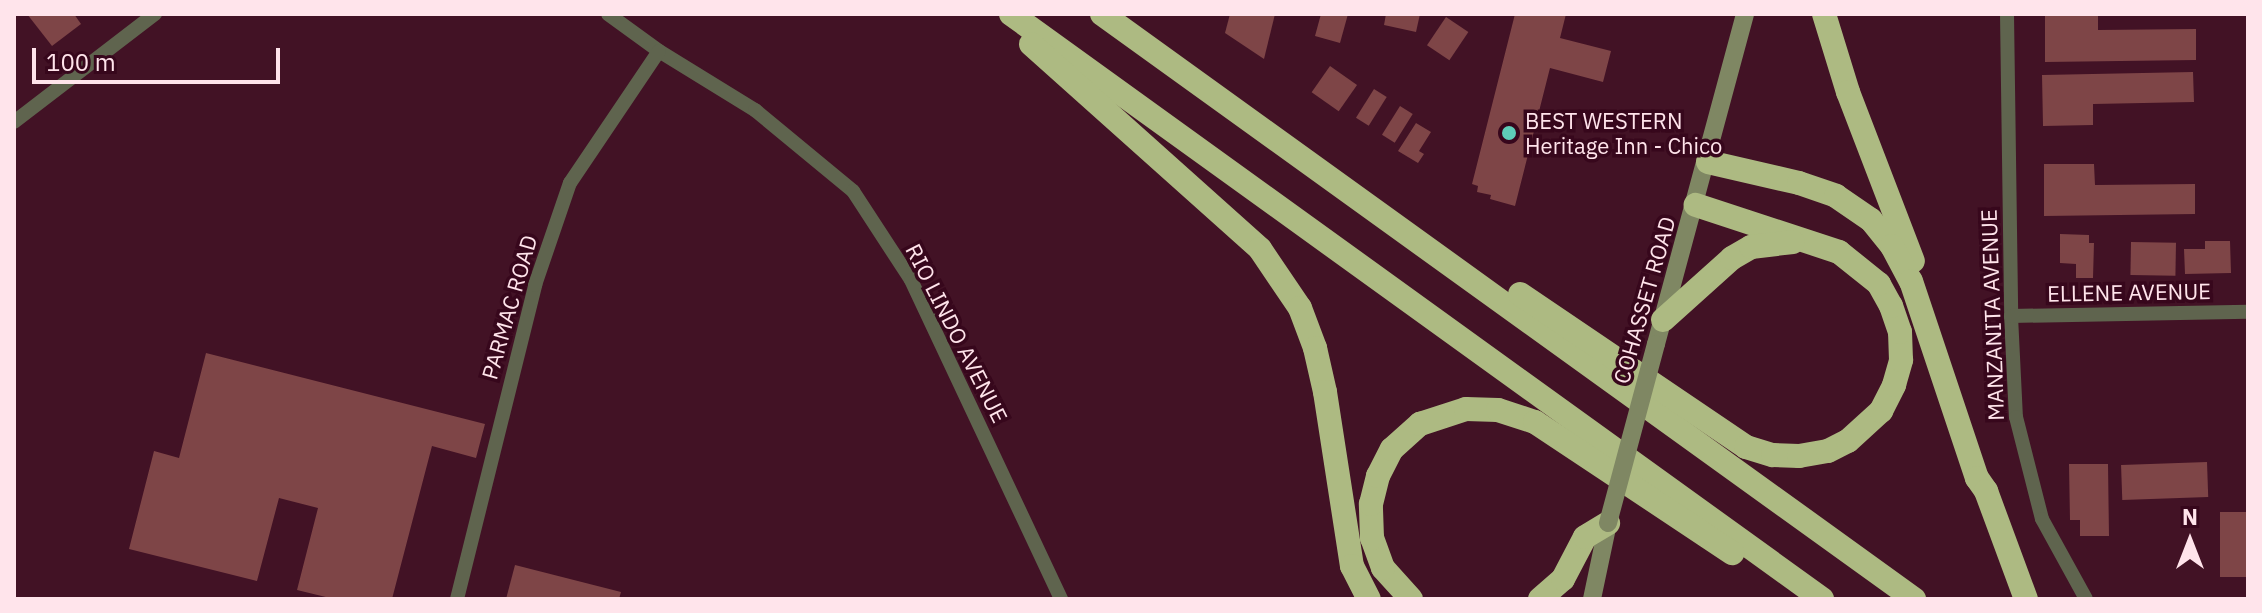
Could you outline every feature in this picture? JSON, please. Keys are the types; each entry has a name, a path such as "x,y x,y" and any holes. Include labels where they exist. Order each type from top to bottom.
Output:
{"highway":[{"path":"1102,14 1914,599"},
{"path":"1824,14 1848,92 1911,256 1987,482 1986,491"},
{"path":"1015,17 1813,593"},
{"path":"1015,17 1033,47 1260,249 1300,308 1315,348 1325,392 1352,566 1369,599"},
{"path":"1708,162 1799,183 1836,196 1871,220 1892,246 1911,281 1977,478 1986,491 2026,599"},
{"path":"1394,222 1449,246 1746,447 1773,455 1799,456 1828,451 1864,430 1881,411 1894,385 1901,360 1900,332 1879,284 1839,252 1803,243 1696,205"},
{"path":"1663,320 1732,258 1751,247 1776,242 1803,243"},
{"path":"1411,599 1383,568 1372,538 1371,504 1378,476 1392,449 1420,424 1466,409 1498,410 1535,422 1761,572 1813,593"},
{"path":"1540,599 1563,579 1585,537 1608,523"}],"main road":[{"name":"COHASSET ROAD","path":"1592,599 1608,523 1708,162 1745,14"}],"street":[{"path":"14,122 155,14"},
{"name":"RIO LINDO AVENUE","path":"608,14 659,51 755,110 853,191 911,280 1061,599"},
{"name":"MANZANITA AVENUE","path":"2007,14 2011,316 2016,417 2042,519 2086,599"},
{"name":"PARMAC ROAD","path":"457,599 535,285 570,183 659,51"},
{"name":"ELLENE AVENUE","path":"2011,316 2248,312"}],"building":[{"path":"27,14 74,14 81,24 52,46"},
{"path":"1230,14 1275,14 1264,59 1225,33"},
{"path":"1321,14 1348,14 1340,43 1315,36"},
{"path":"1386,14 1420,14 1416,32 1384,25"},
{"name":"BEST WESTERN Heritage Inn - Chico","path":"1515,14 1566,14 1560,38 1611,51 1603,82 1550,68 1515,206 1490,199 1491,195 1477,192 1478,186 1472,184"},
{"path":"2045,14 2098,14 2098,30 2196,29 2196,60 2045,62"},
{"path":"1446,17 1468,32 1449,60 1427,45"},
{"path":"1330,66 1357,85 1339,111 1312,92"},
{"path":"2193,72 2194,102 2093,104 2093,125 2043,126 2042,75"},
{"path":"1374,89 1387,97 1369,126 1356,118"},
{"path":"1400,106 1413,114 1395,143 1382,135"},
{"path":"1416,123 1431,132 1419,151 1424,154 1418,163 1398,151"},
{"path":"2044,164 2094,164 2095,185 2195,184 2195,214 2044,216"},
{"path":"2060,234 2089,235 2089,243 2094,243 2093,278 2076,278 2076,264 2060,263"},
{"path":"2205,241 2230,241 2231,273 2185,274 2184,249 2205,249"},
{"path":"2131,242 2176,243 2175,276 2130,275"},
{"path":"206,353 485,424 476,458 432,446 392,599 334,599 297,590 318,508 279,498 257,581 129,549 154,451 179,458"},
{"path":"2207,462 2208,497 2122,500 2121,465"},
{"path":"2069,464 2108,464 2109,536 2080,536 2080,520 2070,520"},
{"path":"2220,512 2248,512 2248,577 2220,577"},
{"path":"515,565 621,592 619,599 506,599"}],"place":[{"name":"BEST WESTERN Heritage Inn - Chico","path":"1509,133"}]}
